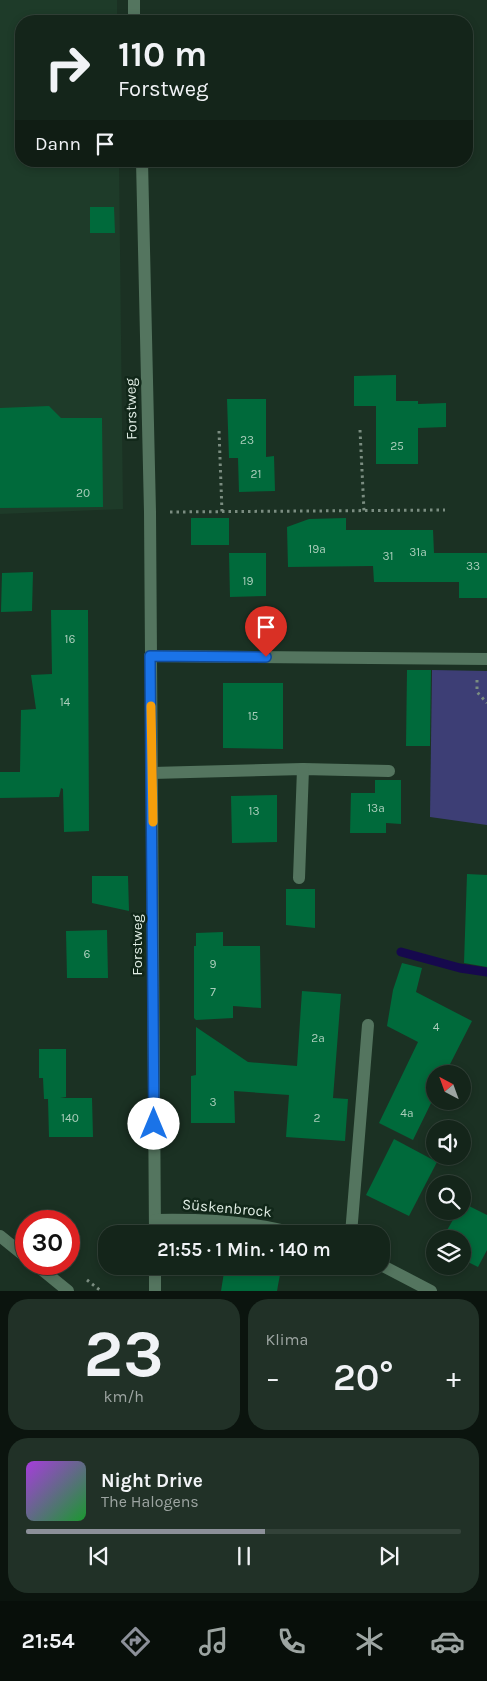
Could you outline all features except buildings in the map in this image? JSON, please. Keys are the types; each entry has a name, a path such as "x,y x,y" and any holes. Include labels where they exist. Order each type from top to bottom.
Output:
{"street":[{"path":"134,0 134,15"},
{"name":"Forstweg","path":"142,167 150,512 155,1225"},
{"path":"150,656 487,659"},
{"path":"152,773 303,769 389,771"},
{"path":"299,878 303,769"},
{"path":"352,1225 368,1025"},
{"name":"Süskenbrock","path":"155,1220 195,1219 258,1225"},
{"path":"0,1236 15,1248"},
{"path":"390,1270 430,1291"},
{"path":"48,1275 68,1291"},
{"path":"155,1275 155,1291"}],"path":[{"path":"360,430 364,511"},
{"path":"219,431 222,512"},
{"path":"150,512 445,510"}],"shaded area":[{"path":"0,0 117,0 117,15 15,15 15,167 119,167 123,509 0,514"},
{"path":"432,670 487,671 487,825 430,817"}],"waterway":[{"path":"401,952 460,968 487,972"}],"slow traffic":[{"path":"151,706 153,822"}],"route":[{"path":"154,1124 150,656 266,657"}]}
